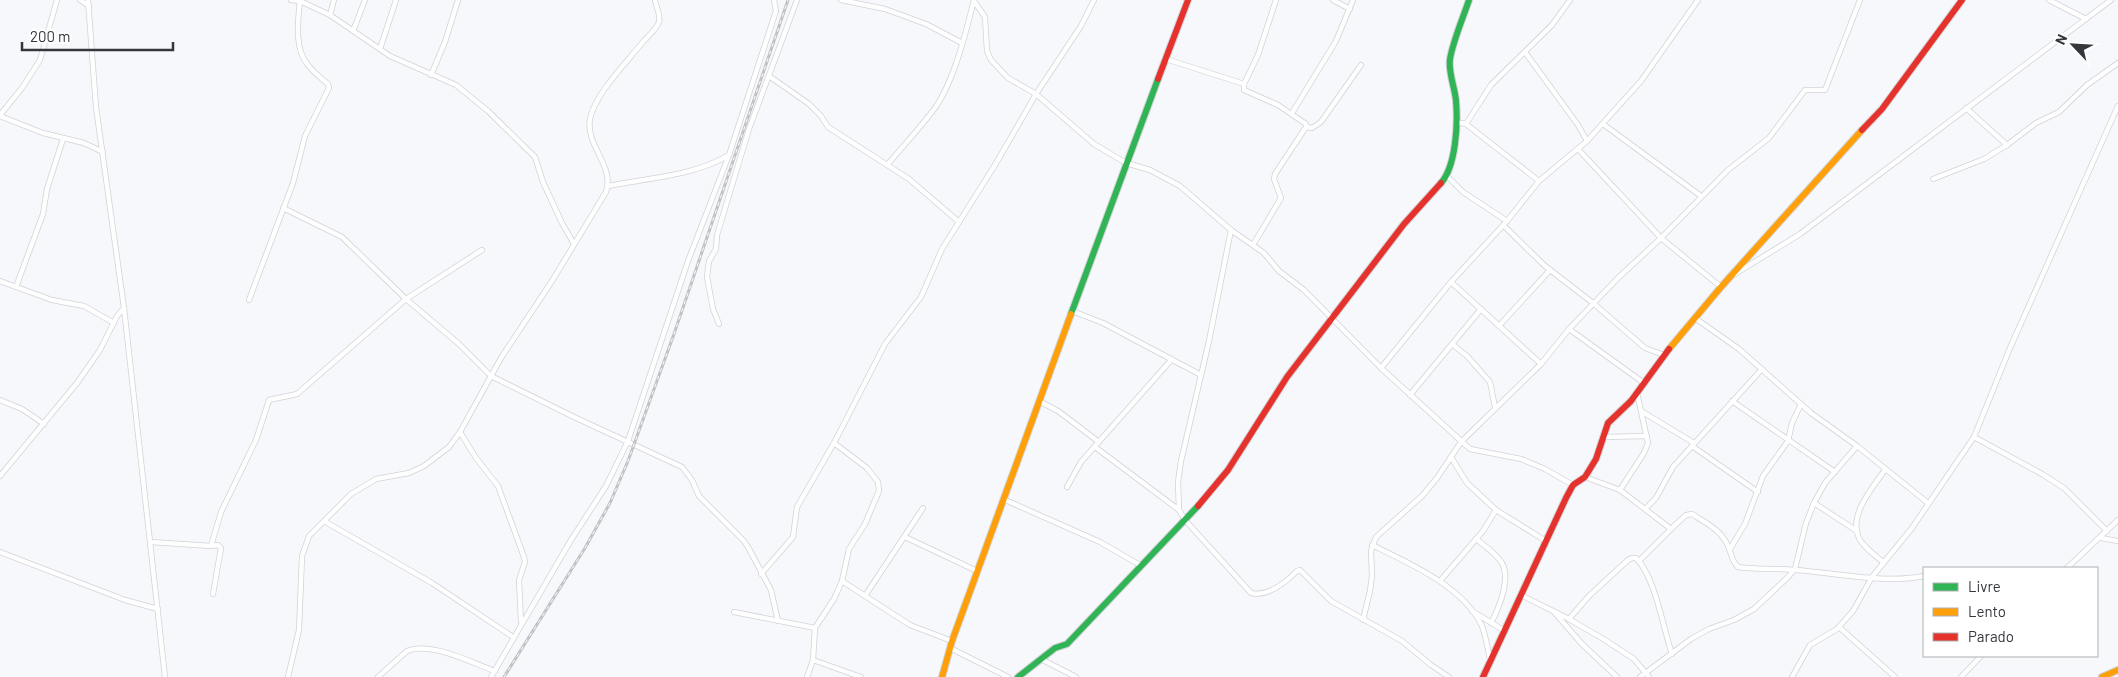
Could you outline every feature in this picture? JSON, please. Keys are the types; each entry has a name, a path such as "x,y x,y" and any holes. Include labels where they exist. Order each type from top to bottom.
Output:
{"street":[{"path":"58,0 40,60 22,88 0,115 42,133 84,143 103,152"},
{"path":"80,0 89,6"},
{"path":"88,0 96,107 124,308 165,677"},
{"path":"291,0 300,1 330,15 380,49 431,75 448,81 488,112 535,157 543,182 574,244"},
{"path":"330,15 334,0"},
{"path":"353,32 364,0"},
{"path":"380,49 396,0"},
{"path":"431,75 445,42 458,0"},
{"path":"288,677 299,630 302,556 309,536 351,494 376,479 409,473 424,466 449,446 460,432 491,376 602,200 608,186 605,168 593,144 590,121 599,99 658,24 659,15 655,0"},
{"path":"491,677 571,540 606,486 628,441 688,261 729,154 776,11 774,0"},
{"path":"720,324 712,302 707,277 708,267 716,249 717,235 749,129 797,0"},
{"path":"841,0 885,9 926,24 962,43"},
{"path":"761,574 793,538 797,507 834,442 885,344 921,297 937,258 1036,94 1081,26 1094,0"},
{"path":"942,677 951,645 1003,499 1126,162 1188,0"},
{"path":"1276,0 1258,55 1244,84 1244,90 1292,113 1303,121 1306,127"},
{"path":"1333,0 1350,9"},
{"path":"1292,113 1336,41 1353,0"},
{"path":"1018,677 1055,648 1067,644 1140,565 1185,520 1228,470 1288,377 1331,319 1404,224 1447,176 1452,160 1456,122 1456,101 1450,60 1469,0"},
{"path":"1466,124 1491,86 1552,25 1570,0"},
{"path":"1381,368 1451,282 1507,221 1538,181 1587,141 1653,66 1698,0"},
{"path":"1362,620 1370,591 1372,545 1376,537 1422,496 1461,442 1540,364 1594,303 1728,170 1769,138 1805,90 1825,90 1860,0"},
{"path":"1483,677 1506,631 1546,541 1556,524 1566,498 1573,485 1585,477 1598,454 1612,419 1637,393 1664,355 1721,287 1882,109 1962,0"},
{"path":"2049,0 2086,19"},
{"path":"1733,274 1800,234 2111,0"},
{"path":"249,300 293,183 305,136 329,86 307,64 304,58 297,34 300,1"},
{"path":"888,164 935,108 948,84 974,1"},
{"path":"974,1 985,17 987,51 991,60 1008,78 1036,94 1084,137 1126,162 1150,170 1180,186 1231,230 1264,253 1279,271 1304,290 1381,368 1461,442 1475,451 1521,459 1545,469 1573,485"},
{"path":"1525,52 1578,125 1587,141"},
{"path":"1166,59 1244,84"},
{"path":"1933,179 1984,159 2007,145 2036,123 2059,112 2087,85 2118,64"},
{"path":"1306,127 1312,128 1321,122 1361,65"},
{"path":"770,76 809,104 821,116 828,128 888,164 909,179 959,222"},
{"path":"1792,677 1810,645 1839,627 1854,611 1872,577 1928,503 1974,437 2010,348 2118,106"},
{"path":"1966,108 2007,145"},
{"path":"1456,122 1466,124 1538,181"},
{"path":"1603,124 1702,196"},
{"path":"1253,245 1281,198 1274,179 1275,174 1306,127"},
{"path":"16,287 43,214 47,189 63,139"},
{"path":"1578,149 1661,238 1721,287"},
{"path":"608,186 699,168 714,164 729,154"},
{"path":"1447,176 1468,196 1507,221"},
{"path":"283,208 338,233 406,299 459,344 491,376 682,467 692,480 699,496 744,541 773,595 778,621"},
{"path":"1503,225 1550,270 1594,303 1645,348 1664,355"},
{"path":"1179,510 1178,482 1181,461 1231,230"},
{"path":"211,546 221,512 256,440 269,400 298,394 406,299 482,250"},
{"path":"1499,326 1550,270"},
{"path":"0,281 52,300 84,306 114,322"},
{"path":"1451,282 1540,364"},
{"path":"0,476 77,383 100,350 114,322 124,308"},
{"path":"1410,395 1481,309"},
{"path":"1072,311 1103,323 1201,375"},
{"path":"1695,318 1739,349 1802,404 1858,446 1885,470 1928,503"},
{"path":"1569,329 1644,383"},
{"path":"1452,344 1483,372 1490,382 1495,407"},
{"path":"1067,486 1081,462 1172,359"},
{"path":"1645,509 1656,498 1673,467 1762,368"},
{"path":"1620,490 1644,453 1647,436 1637,393"},
{"path":"0,400 22,409 44,424"},
{"path":"1039,401 1058,411 1099,442"},
{"path":"1732,401 1835,472"},
{"path":"1730,549 1745,524 1763,476 1788,441 1792,423 1802,404"},
{"path":"1642,411 1758,492"},
{"path":"460,432 476,458 498,486 524,557 519,580 521,624"},
{"path":"1604,436 1647,436"},
{"path":"1974,437 2064,488 2107,531"},
{"path":"807,677 813,660 815,628 834,600 842,581 849,549 865,524 879,491 878,482 866,468 834,442"},
{"path":"1640,677 1648,675 1672,654 1709,629 1734,620 1754,609 1795,570 1806,523 1814,503 1825,483 1858,446"},
{"path":"1096,447 1179,510 1185,520 1251,592 1256,594 1281,586 1297,570 1300,570 1331,601 1402,641 1449,677"},
{"path":"1451,457 1467,483 1496,510 1546,541"},
{"path":"1884,563 1862,543 1857,531 1861,503 1885,470"},
{"path":"1585,477 1620,490 1671,530"},
{"path":"1003,499 1100,542 1140,565"},
{"path":"1814,503 1857,531"},
{"path":"865,596 924,508"},
{"path":"1440,581 1476,539 1496,510"},
{"path":"1639,561 1689,513 1719,532 1730,549 1734,562 1738,567 1752,570 1795,570 1872,577 1914,578 1923,576"},
{"path":"2068,567 2118,520"},
{"path":"324,521 432,583 513,637"},
{"path":"905,536 977,571"},
{"path":"2101,538 2118,542"},
{"path":"1476,539 1495,554 1501,562 1505,573 1501,600 1491,623"},
{"path":"151,542 218,545 221,548 213,594"},
{"path":"1372,545 1428,572 1471,610 1506,631"},
{"path":"0,552 125,600 158,609"},
{"path":"1569,619 1589,596 1632,558 1639,561 1653,586 1672,654"},
{"path":"842,581 910,625 951,645 1008,677"},
{"path":"1521,595 1569,619 1627,654 1648,675"},
{"path":"1471,610 1481,625 1491,662"},
{"path":"1553,611 1582,644 1617,677"},
{"path":"734,612 815,628"},
{"path":"1839,627 1895,677"},
{"path":"378,677 407,651 413,649 442,652 495,671"},
{"path":"1961,677 1980,657"},
{"path":"1040,659 1076,677"},
{"path":"813,660 861,677"},
{"path":"2102,677 2118,670"}],"railway":[{"path":"504,677 585,548 610,503 628,461 674,334 788,0"}],"traffic: fast":[{"path":"1441,183 1446,176 1453,156 1457,121 1456,101 1450,69 1451,52 1469,0"},
{"path":"1071,314 1158,79"},
{"path":"1018,677 1055,648 1067,644 1198,506"}],"traffic: slow":[{"path":"1669,349 1721,287 1862,130"},
{"path":"942,677 952,641 1071,314"},
{"path":"2102,677 2118,670"}],"traffic: jam":[{"path":"1158,79 1188,0"},
{"path":"1862,130 1882,109 1962,0"},
{"path":"1198,506 1228,470 1287,377 1404,224 1441,183"},
{"path":"1483,677 1566,498 1573,485 1585,477 1596,459 1608,423 1631,401 1669,349"}]}
